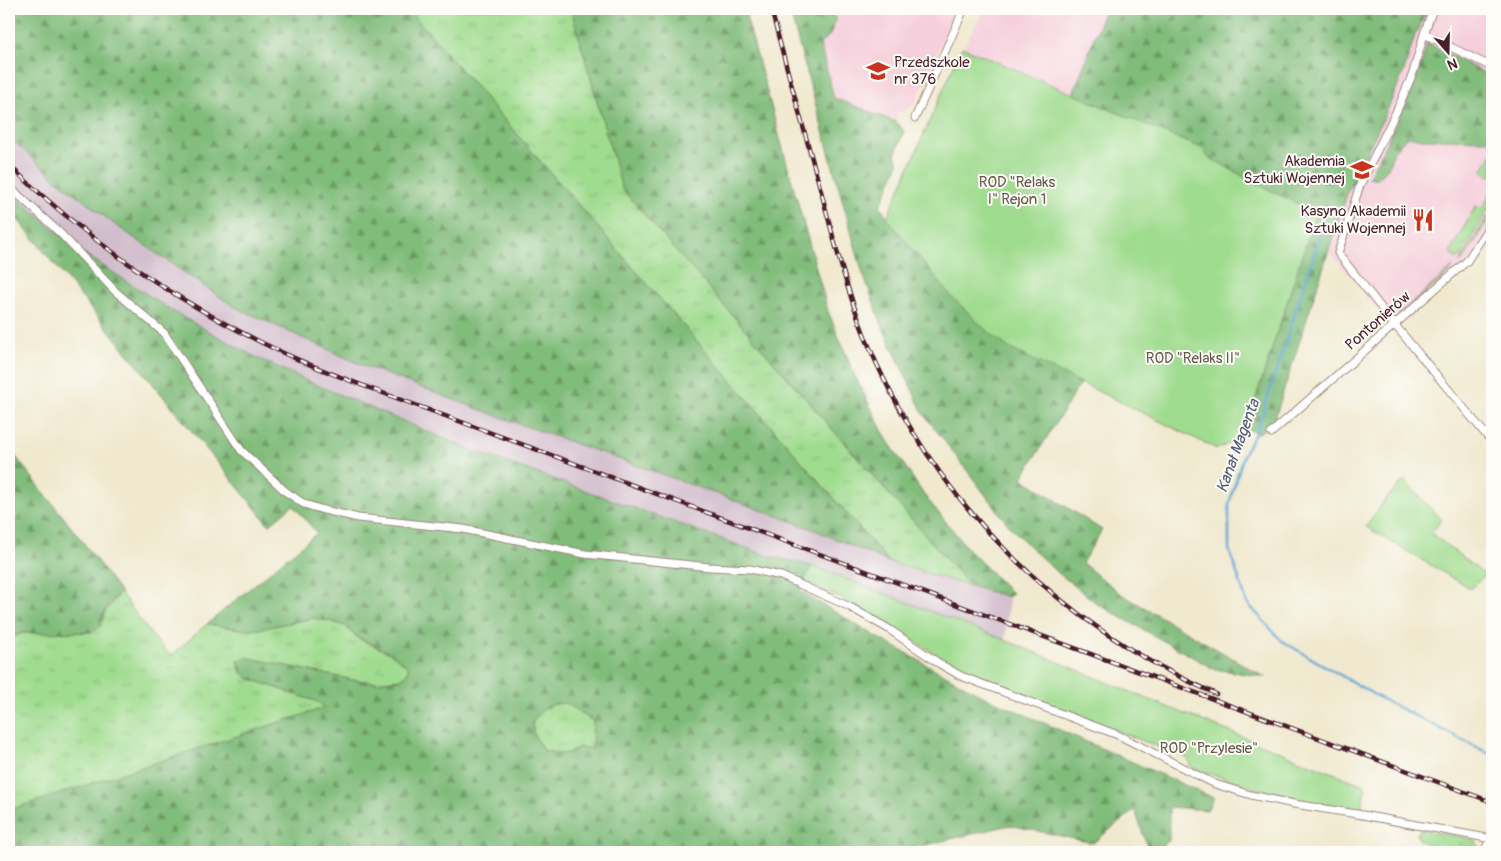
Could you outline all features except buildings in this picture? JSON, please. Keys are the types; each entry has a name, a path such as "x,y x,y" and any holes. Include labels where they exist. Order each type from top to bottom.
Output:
{"street":[{"path":"915,118 964,9"},
{"path":"1433,9 1413,73 1360,185 1338,253 1492,442"},
{"path":"1424,34 1492,67"},
{"path":"9,192 13,190 61,234 115,292 164,333 242,450 285,491 304,504 320,510 358,518 463,529 585,554 750,569 781,576 850,607 887,628 961,676 1118,735 1215,784 1251,795 1294,804 1490,839"},
{"name":"Pontonierów","path":"1271,433 1466,261 1492,222"},
{"path":"1484,852 1492,830"}],"shaded area":[{"name":"Przedszkole nr 376","path":"840,9 956,9 915,104 902,112 898,111 896,122 835,98 820,43 830,35"},
{"name":"Akademia Sztuki Wojennej","path":"984,9 1492,9 1492,228 1470,262 1395,329 1329,251 1343,207 1316,213 1208,157 1202,149 963,48"},
{"path":"9,137 58,181 117,226 233,306 362,365 815,530 889,562 1009,597 1005,640 812,566 769,556 469,449 255,357 174,312 80,251 9,190"}],"green space":[{"path":"9,9 408,9 889,562 815,530 489,413 362,365 233,306 117,226 58,181 9,137"},
{"path":"408,9 571,9 622,189 970,586 889,562"},
{"path":"571,9 744,9 828,311 854,374 886,438 924,495 968,549 1012,593 1009,597 970,586 622,189"},
{"path":"789,9 828,9 836,19 830,35 820,44 834,98 896,122 904,132 895,155 898,166 880,206 888,218 951,296 984,328 1009,348 1081,382 1022,478 1102,530 1082,563 1121,594 1265,677 1214,669 1099,605 1052,568 1010,527 923,413 883,328 862,271"},
{"path":"1101,9 1428,9 1415,35 1404,71 1390,104 1348,191 1275,418 1260,433 1246,429 1316,213 1208,157 1203,149 1073,94 1104,12"},
{"path":"1427,43 1492,77 1492,140 1422,139 1407,136 1394,151 1388,168 1377,179 1369,177 1410,94"},
{"name":"ROD \"Relaks I\" Rejon 1","path":"962,47 1203,149 1208,157 1316,213 1243,437 1217,449 1009,348 984,328 951,296 887,218"},
{"path":"1492,154 1492,177 1482,171"},
{"path":"1490,193 1492,194 1492,203 1460,257 1456,259 1450,252 1476,206 1482,209"},
{"path":"15,196 80,251 174,312 255,357 469,449 769,556 812,566 800,591 877,637 985,697 1214,798 1207,810 1169,807 1169,841 1151,852 1149,852 1135,810 1093,843 1010,825 913,848 914,852 730,852 728,849 721,852 9,852 9,810 324,708 318,702 248,678 240,671 238,661 249,658 353,680 374,682 401,679 407,674 408,667 394,655 359,638 345,626 330,621 313,618 259,629 239,629 207,624 317,533 293,505 269,525 9,209 9,198","holes":["566,703 593,721 592,749 579,747 562,754 543,750 534,735 532,723 546,708 554,704"]},
{"path":"1487,217 1488,220 1464,259 1459,263"},
{"path":"1453,267 1449,273 1397,316"},
{"path":"9,448 120,592 105,610 100,626 91,632 23,633 9,638"},
{"path":"1404,480 1442,520 1431,533 1485,575 1471,589 1366,527 1384,501"},
{"name":"ROD \"Przylesie\"","path":"812,566 1005,640 1366,786 1361,809 1297,801 1191,768 1187,758 996,684 953,665 848,602 804,581"},
{"path":"120,592 150,633 171,656 207,624 239,629 259,629 313,618 345,626 359,639 394,655 408,667 407,674 401,679 374,682 353,680 249,658 248,678 318,702 324,708 9,811 9,638 23,633 91,632 104,619 104,614"},
{"path":"566,703 593,721 592,749 579,747 562,754 553,753 543,750 534,735 532,723 542,710 554,704"},
{"path":"1420,830 1473,839 1479,845 1480,852 1445,852 1419,840 1417,834"}],"waterway":[{"name":"Kanał Magenta","path":"1325,221 1257,430 1244,453 1229,504 1229,549 1247,603 1282,641 1378,697 1492,755"}],"railway":[{"path":"771,9 836,247 859,321 893,398 926,453 964,504 1006,551 1053,593 1104,632 1158,665 1216,694"},
{"path":"9,165 39,193 102,245 170,291 240,332 300,361 1492,802"}],"place":[{"name":"Przedszkole nr 376","path":"878,71"},
{"name":"Akademia Sztuki Wojennej","path":"1362,170"},
{"name":"Kasyno Akademii Sztuki Wojennej","path":"1423,220"}],"park label":[{"name":"ROD \"Relaks II\"","path":"1193,358"}]}
